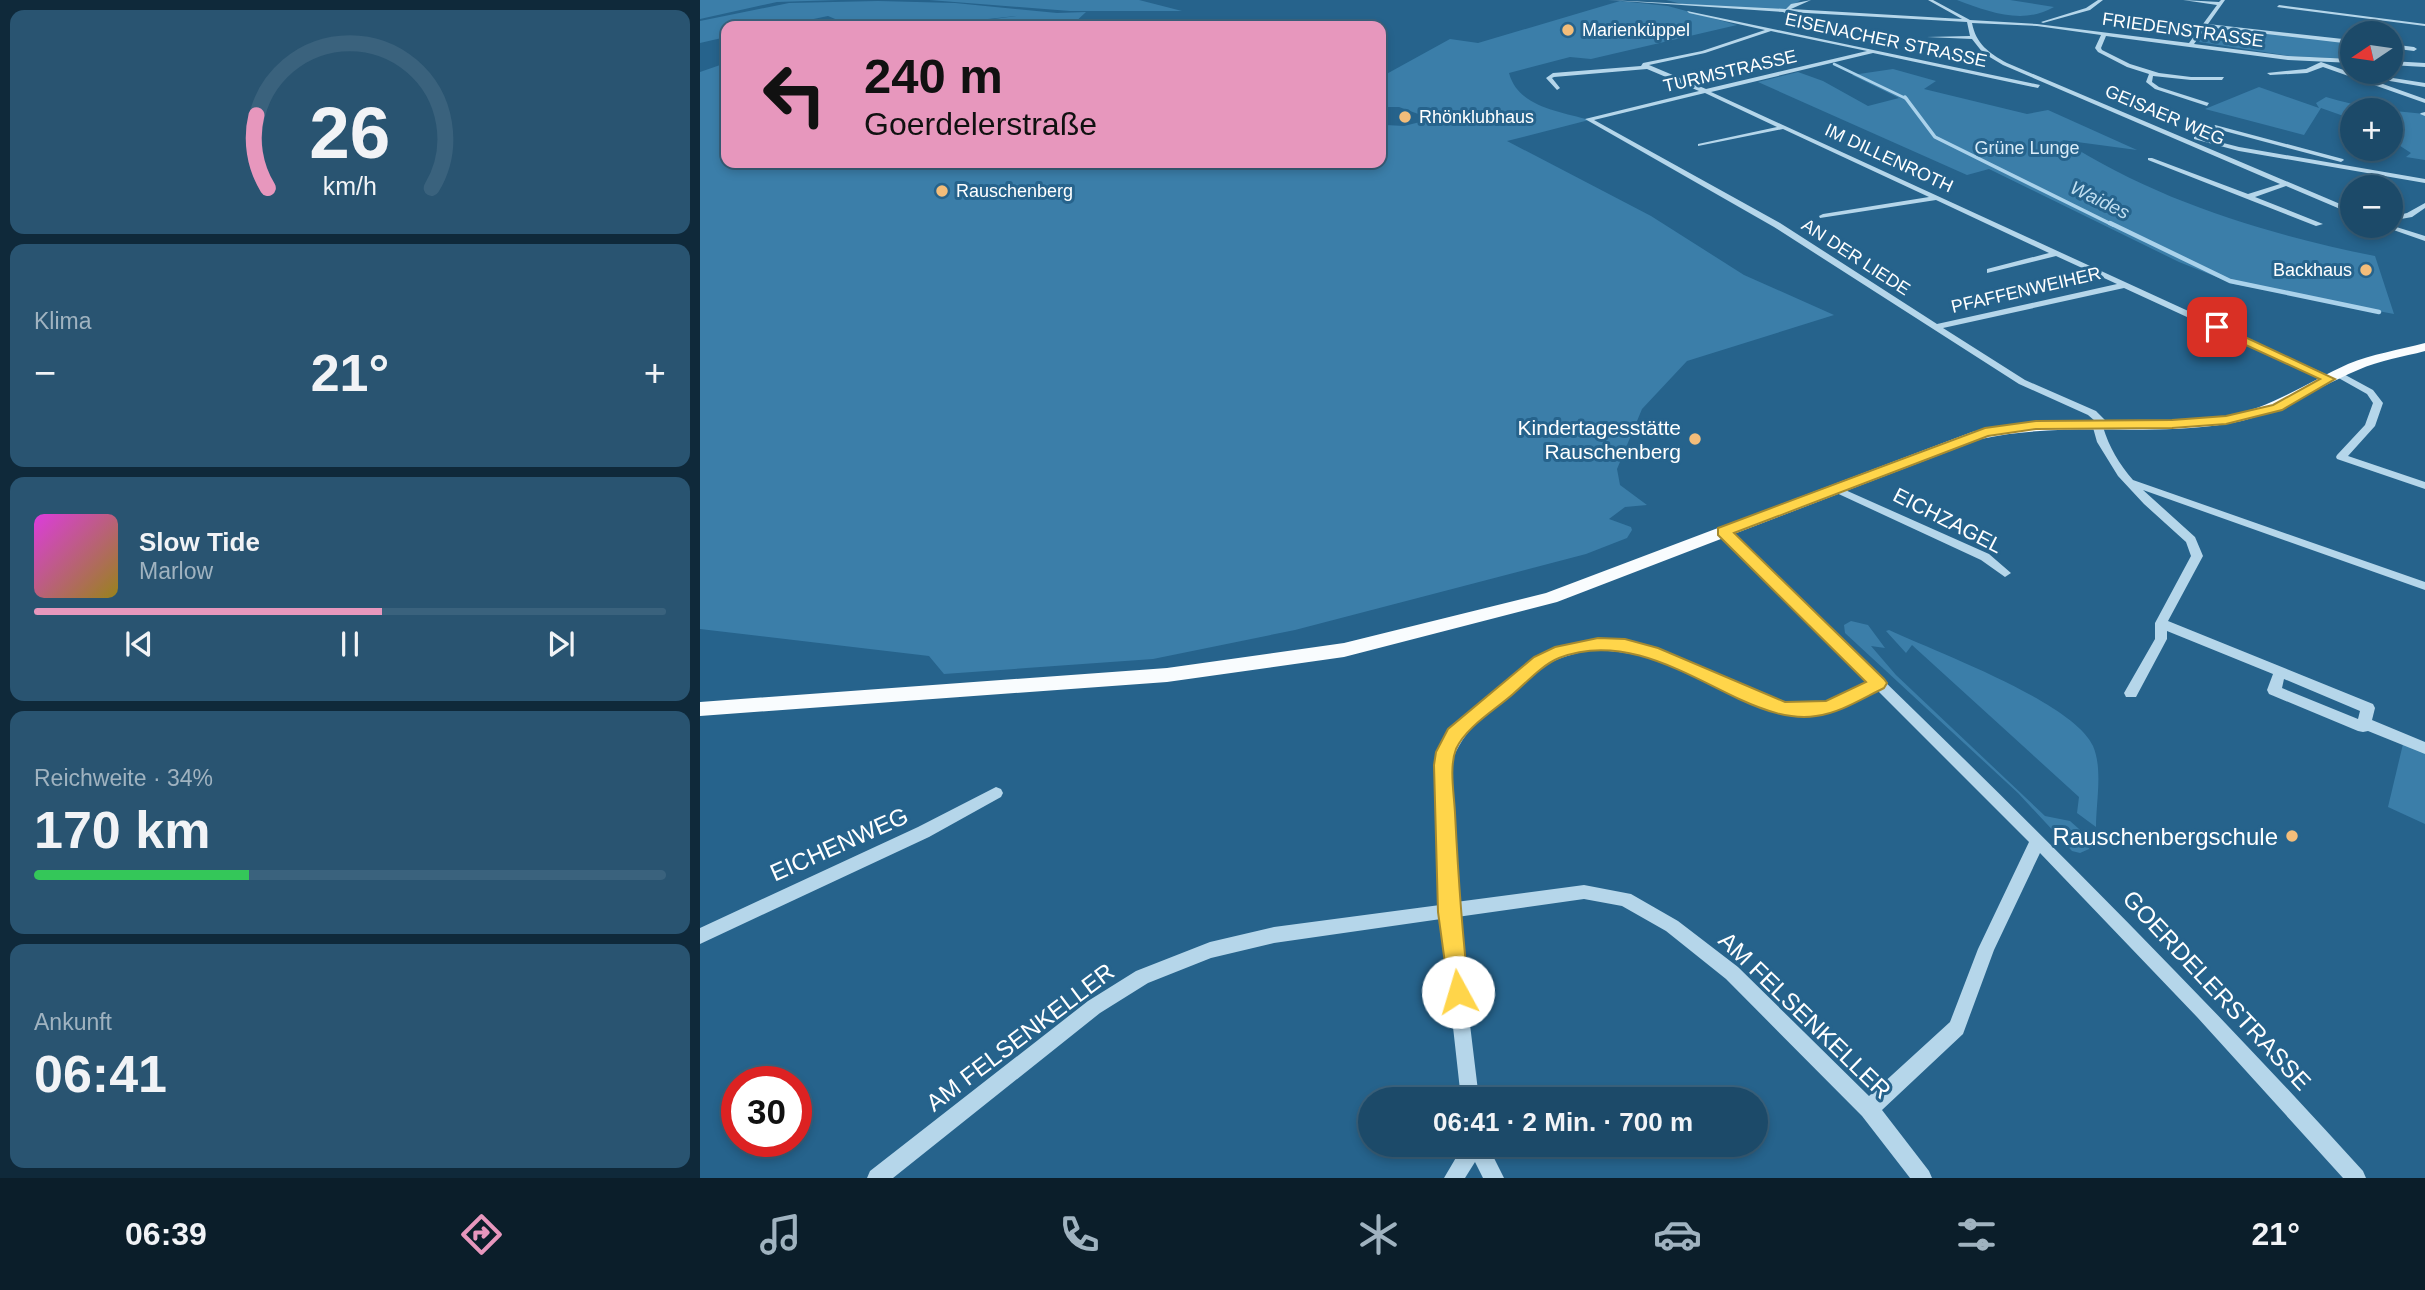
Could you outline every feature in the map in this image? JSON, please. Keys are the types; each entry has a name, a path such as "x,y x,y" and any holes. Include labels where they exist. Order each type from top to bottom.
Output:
{"main road":[{"name":"EICHZAGEL","path":"700,709 1155,676 1345,650 1552,598 1985,432 2036,425 2191,424 2236,418 2284,405 2361,364 2418,349"},
{"path":"2418,349 2425,358"}],"street":[{"path":"1611,0 1675,5"},
{"path":"1785,12 1793,5 1809,0"},
{"path":"1930,0 1969,21 1971,38 1930,37"},
{"path":"2036,25 2088,9 2101,0"},
{"path":"2185,0 2221,2 2191,44"},
{"name":"FRIEDENSTRASSE","path":"1675,5 2036,25 2314,60 2340,61"},
{"name":"EISENACHER STRASSE","path":"1675,5 1686,11 1769,30 1879,50 2042,87 2052,85"},
{"path":"2279,6 2425,25"},
{"path":"2206,25 2340,41"},
{"path":"1646,67 1643,65 1703,52 1769,30"},
{"path":"2104,33 2098,48 2100,51 2156,74 2193,80 2222,78"},
{"name":"GEISAER WEG","path":"1971,38 1991,56 2052,85 2168,131 2283,185 2340,207"},
{"path":"2403,48 2414,49 2422,44"},
{"path":"2414,49 2415,57 2424,65"},
{"name":"TURMSTRASSE","path":"1588,119 1879,50"},
{"path":"2314,60 2425,101"},
{"path":"2403,64 2424,65"},
{"path":"2270,73 2307,71 2323,65"},
{"path":"1557,88 1549,78 1553,75 1646,67 1707,92"},
{"path":"2338,71 2425,85"},
{"path":"2156,74 2151,75 2149,82 2157,88 2207,104"},
{"name":"IM DILLENROTH","path":"1707,92 2125,284 2370,392 2378,403 2370,426 2341,457 2425,486"},
{"name":"AN DER LIEDE","path":"1588,119 1777,225 2022,382 2092,413 2100,424"},
{"path":"1700,145 1784,127"},
{"path":"2215,127 2364,165 2380,174"},
{"path":"2168,131 2239,149 2425,181"},
{"path":"2150,159 2250,197 2283,185"},
{"path":"2250,197 2250,201 2319,224"},
{"path":"1824,216 1937,198"},
{"path":"2403,216 2425,205"},
{"path":"2403,232 2425,239"},
{"path":"1990,271 2057,253"},
{"name":"PFAFFENWEIHER","path":"1935,327 2125,284"},
{"path":"2100,424 2107,454 2196,548 2197,556 2161,623 2161,639 2131,693"},
{"path":"2130,481 2425,586"},
{"name":"EICHZAGEL","path":"1834,488 1984,557 2005,573"},
{"name":"GOERDELERSTRASSE","path":"1723,532 2038,839 2193,997 2356,1178"},
{"path":"2161,623 2280,672 2274,690 2363,727 2364,723 2425,748"},
{"path":"1469,1087 1448,912 1446,752 1462,727 1540,662 1555,653 1598,644 1640,648 1771,705 1800,710 1830,707 1878,683"},
{"name":"EICHENWEG","path":"700,936 768,901 959,815 996,793"},
{"path":"1869,1109 1957,1028 1986,949 2038,839"},
{"name":"AM FELSENKELLER","path":"877,1178 1049,1040 1142,977 1210,950 1275,935 1584,892 1625,899 1672,926 1732,972 1869,1109 1922,1178"},
{"path":"1454,1178 1467,1157"},
{"path":"1482,1157 1494,1178"}],"green space":[{"path":"700,0 839,0 777,2 700,19"},
{"path":"929,0 1139,0 1182,11 1070,11"},
{"path":"1666,0 1801,0 1783,11 1686,5"},
{"path":"1957,0 2010,0 2054,7 2018,16 1981,9"},
{"path":"1620,1 1668,6 1737,25 1591,59 1570,57 1509,73 1521,93 1530,100 1541,106 1589,120 1507,141 1651,216 1744,275 1834,315 1687,361 1642,409 1617,469 1620,485 1647,505 1625,507 1609,519 1631,527 1627,538 1586,554 1295,630 1153,659 944,674 929,656 700,629 700,72 721,65 721,168 1386,168 1386,125 1404,126 1432,119 1399,107 1386,107 1386,74 1450,39 1478,43"},
{"path":"789,3 955,3 1057,13 1086,12 1076,21 979,21 1024,15 969,21 840,21 828,16 804,21 721,21 721,38 700,43 700,21"},
{"path":"2209,28 2340,42 2340,58 2289,56 2199,42"},
{"name":"Grüne Lunge","path":"1893,69 1936,81 1924,89 2027,114 2048,110 2137,150 2062,140 2098,162 2174,198 2253,226 2375,256 2394,314 2234,284 2179,262 1989,169 1967,175 1758,82 1798,72 1823,81 1868,106 1899,98 1852,75"},
{"path":"2259,87 2319,108 2316,103 2326,97 2340,100 2340,115 2321,108 2304,135 2205,109"},
{"path":"2403,111 2425,114 2425,160 2406,157 2411,153 2403,148"},
{"path":"1851,621 1868,625 1885,648 1871,646 1896,675 2045,816 2070,821 2088,837 2089,849 2080,853 2072,851 2018,793 1845,633 1844,625"},
{"path":"1889,630 2032,696 2059,712 2080,729 2093,746 2098,765 2096,827 2077,813 2079,797 1912,645 1906,653 1886,631"},
{"path":"2403,744 2425,753 2425,824 2388,807"}],"waterway":[{"name":"Waides","path":"1834,64 1906,99"},
{"name":"Waides","path":"1906,99 1935,137 2113,225"},
{"name":"Waides","path":"2110,223 2230,281 2379,312"}],"place":[{"name":"Marienküppel","path":"1568,30"},
{"name":"Rhönklubhaus","path":"1405,117"},
{"name":"Rauschenberg","path":"942,191"},
{"name":"Backhaus","path":"2366,270"},
{"name":"Kindertagesstätte Rauschenberg","path":"1695,439"},
{"name":"Rauschenbergschule","path":"2292,836"}],"route":[{"path":"1458,992 1448,912 1444,765 1446,752 1455,734 1540,662 1555,653 1598,644 1625,645 1652,652 1758,700 1785,709 1814,710 1843,702 1878,683 1723,532 1913,457 1985,432 2036,425 2172,424 2226,420 2278,407 2329,379 2217,327"}]}
